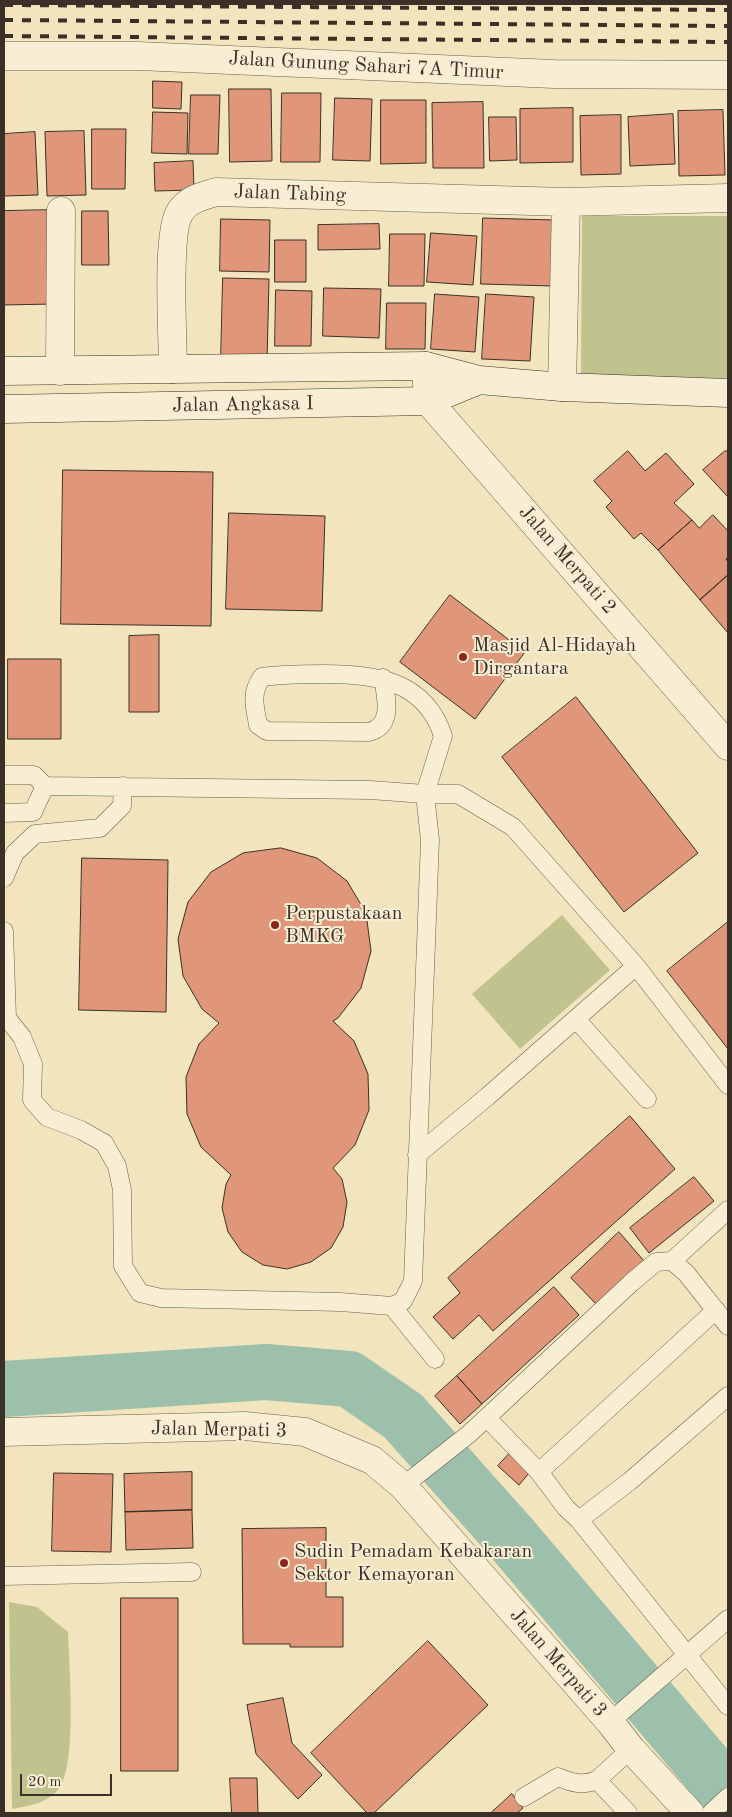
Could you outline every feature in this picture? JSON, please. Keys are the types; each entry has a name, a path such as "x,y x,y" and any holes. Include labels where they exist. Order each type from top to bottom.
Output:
{"street":[{"name":"Jalan Gunung Sahari 7A Timur","path":"4,56 138,56 554,74 728,74"},
{"name":"Jalan Tabing","path":"173,369 172,235 180,212 194,199 216,192 566,202 728,198"},
{"path":"562,387 566,202"},
{"path":"60,370 61,211"},
{"path":"426,366 428,401"},
{"name":"Jalan Angkasa I","path":"4,372 426,366 479,380 562,387 728,393"},
{"name":"Jalan Angkasa I","path":"4,409 428,401 479,380"},
{"name":"Jalan Merpati 2","path":"428,401 728,746"},
{"name":"Jalan Merpati 3","path":"4,1432 245,1426 305,1432 372,1460 408,1482 618,1715 631,1749 711,1808"}],"lane":[{"path":"4,931 7,1018 22,1037 33,1064 32,1100 47,1116 81,1130 104,1143 118,1166 122,1190 123,1266 140,1293 162,1298 340,1302 392,1306 403,1301 412,1281 430,840 425,794 443,736 432,710 407,690 383,678 346,674 280,674 262,676 255,687 254,702 258,725 267,731 369,732 378,730 385,720 388,707 383,678"},
{"path":"4,775 34,775 45,786 370,790 458,794 513,826 636,966 728,1085"},
{"path":"4,813 33,812 45,786"},
{"path":"4,878 14,853 35,834 100,828 122,806 123,786"},
{"path":"417,1154 488,1096 636,966"},
{"path":"576,1019 647,1099"},
{"path":"408,1482 469,1434 631,1283 656,1262 672,1261 728,1210"},
{"path":"672,1261 686,1273 728,1326"},
{"path":"392,1306 435,1358"},
{"path":"539,1472 716,1310"},
{"path":"579,1520 630,1481 728,1396"},
{"path":"486,1418 539,1472 566,1508 579,1520 688,1653 728,1706"},
{"path":"4,1576 192,1572"},
{"path":"618,1715 728,1619"},
{"path":"524,1797 558,1777 574,1784 590,1783 597,1780 631,1749"},
{"path":"597,1780 628,1813"}],"green space":[{"path":"582,216 728,216 728,378 581,379"},
{"path":"562,915 610,970 520,1049 472,994"},
{"path":"9,1602 37,1607 68,1632 71,1712 69,1756 60,1787 51,1797 45,1800 12,1809"}],"building":[{"path":"153,81 182,82 181,109 153,108"},
{"path":"229,89 271,89 272,161 230,162"},
{"path":"282,93 321,93 320,162 281,162"},
{"path":"191,95 220,95 218,154 189,154"},
{"path":"335,98 372,99 370,161 333,160"},
{"path":"381,100 426,100 426,163 381,164"},
{"path":"483,102 484,168 433,168 432,103"},
{"path":"573,108 573,162 520,163 520,109"},
{"path":"723,110 725,175 679,176 678,111"},
{"path":"153,112 188,113 187,154 152,153"},
{"path":"673,114 675,164 630,166 628,117"},
{"path":"621,115 621,174 581,175 580,116"},
{"path":"489,117 516,117 517,160 490,161"},
{"path":"92,129 126,129 125,189 92,189"},
{"path":"84,131 86,195 47,196 45,132"},
{"path":"35,132 38,195 4,196 4,134"},
{"path":"193,161 194,190 155,191 154,163"},
{"path":"52,210 53,304 4,305 4,211"},
{"path":"82,211 108,211 109,265 82,265"},
{"path":"483,218 554,220 553,286 481,284"},
{"path":"221,219 270,220 269,272 220,271"},
{"path":"379,224 380,249 318,250 318,225"},
{"path":"431,233 477,236 473,285 427,282"},
{"path":"390,234 425,234 424,286 389,286"},
{"path":"275,240 306,240 306,282 275,282"},
{"path":"223,278 269,279 267,362 221,360"},
{"path":"324,288 381,289 379,338 323,336"},
{"path":"276,290 312,291 311,346 275,346"},
{"path":"435,294 479,297 475,352 431,349"},
{"path":"486,294 534,297 530,361 482,359"},
{"path":"387,303 426,303 425,349 386,349"},
{"path":"628,451 645,471 666,453 694,484 674,503 692,520 658,550 641,533 634,539 606,507 612,501 594,481"},
{"path":"725,451 728,451 728,497 703,470"},
{"path":"63,470 213,472 211,626 61,624"},
{"path":"229,513 325,516 322,611 226,609"},
{"path":"713,515 728,531 728,557 726,559 728,562 728,575 700,600 658,550 692,520 699,528"},
{"path":"728,575 728,633 700,600"},
{"name":"Masjid Al-Hidayah Dirgantara","path":"450,595 525,652 475,719 400,662"},
{"path":"159,635 159,712 129,712 129,636"},
{"path":"8,659 61,659 61,739 8,739"},
{"path":"576,697 698,853 624,912 502,757"},
{"path":"281,848 317,858 347,881 366,913 371,951 361,988 338,1018 333,1021 354,1041 368,1074 369,1110 355,1145 333,1168 342,1179 347,1202 343,1227 331,1248 311,1262 287,1269 263,1265 242,1252 228,1232 222,1208 226,1184 231,1175 201,1147 187,1114 186,1077 199,1044 219,1023 202,1009 183,976 178,939 188,902 211,872 243,853"},
{"path":"82,858 168,860 166,1012 79,1010"},
{"path":"728,922 728,1049 667,971"},
{"path":"630,1116 675,1169 493,1331 479,1315 453,1339 433,1317 460,1293 448,1278"},
{"path":"694,1177 714,1201 649,1253 630,1228"},
{"path":"619,1232 644,1261 597,1305 571,1278"},
{"path":"554,1287 579,1315 482,1404 457,1376"},
{"path":"457,1376 482,1404 460,1424 435,1396"},
{"path":"509,1454 530,1472 519,1485 498,1466"},
{"path":"192,1472 192,1510 125,1512 124,1474"},
{"path":"54,1473 113,1474 111,1552 52,1551"},
{"path":"192,1510 193,1548 126,1550 125,1512"},
{"name":"Sudin Pemadam Kebakaran Sektor Kemayoran","path":"326,1528 326,1597 343,1597 343,1647 290,1647 290,1644 243,1644 242,1529"},
{"path":"121,1598 178,1598 178,1771 121,1771"},
{"path":"428,1641 488,1705 374,1813 367,1813 311,1753"},
{"path":"283,1698 292,1743 322,1775 298,1799 256,1754 247,1705"},
{"path":"230,1778 257,1778 258,1813 232,1813"},
{"path":"512,1794 523,1808 517,1813 491,1813"}],"waterway":[{"path":"4,1389 266,1372 349,1379 403,1416 508,1534 728,1793"}],"railway":[{"path":"4,5 728,10"},
{"path":"4,20 728,26"},
{"path":"4,36 728,42"}],"place":[{"name":"Masjid Al-Hidayah Dirgantara","path":"463,657"},
{"name":"Perpustakaan BMKG","path":"275,925"},
{"name":"Sudin Pemadam Kebakaran Sektor Kemayoran","path":"284,1563"}]}
